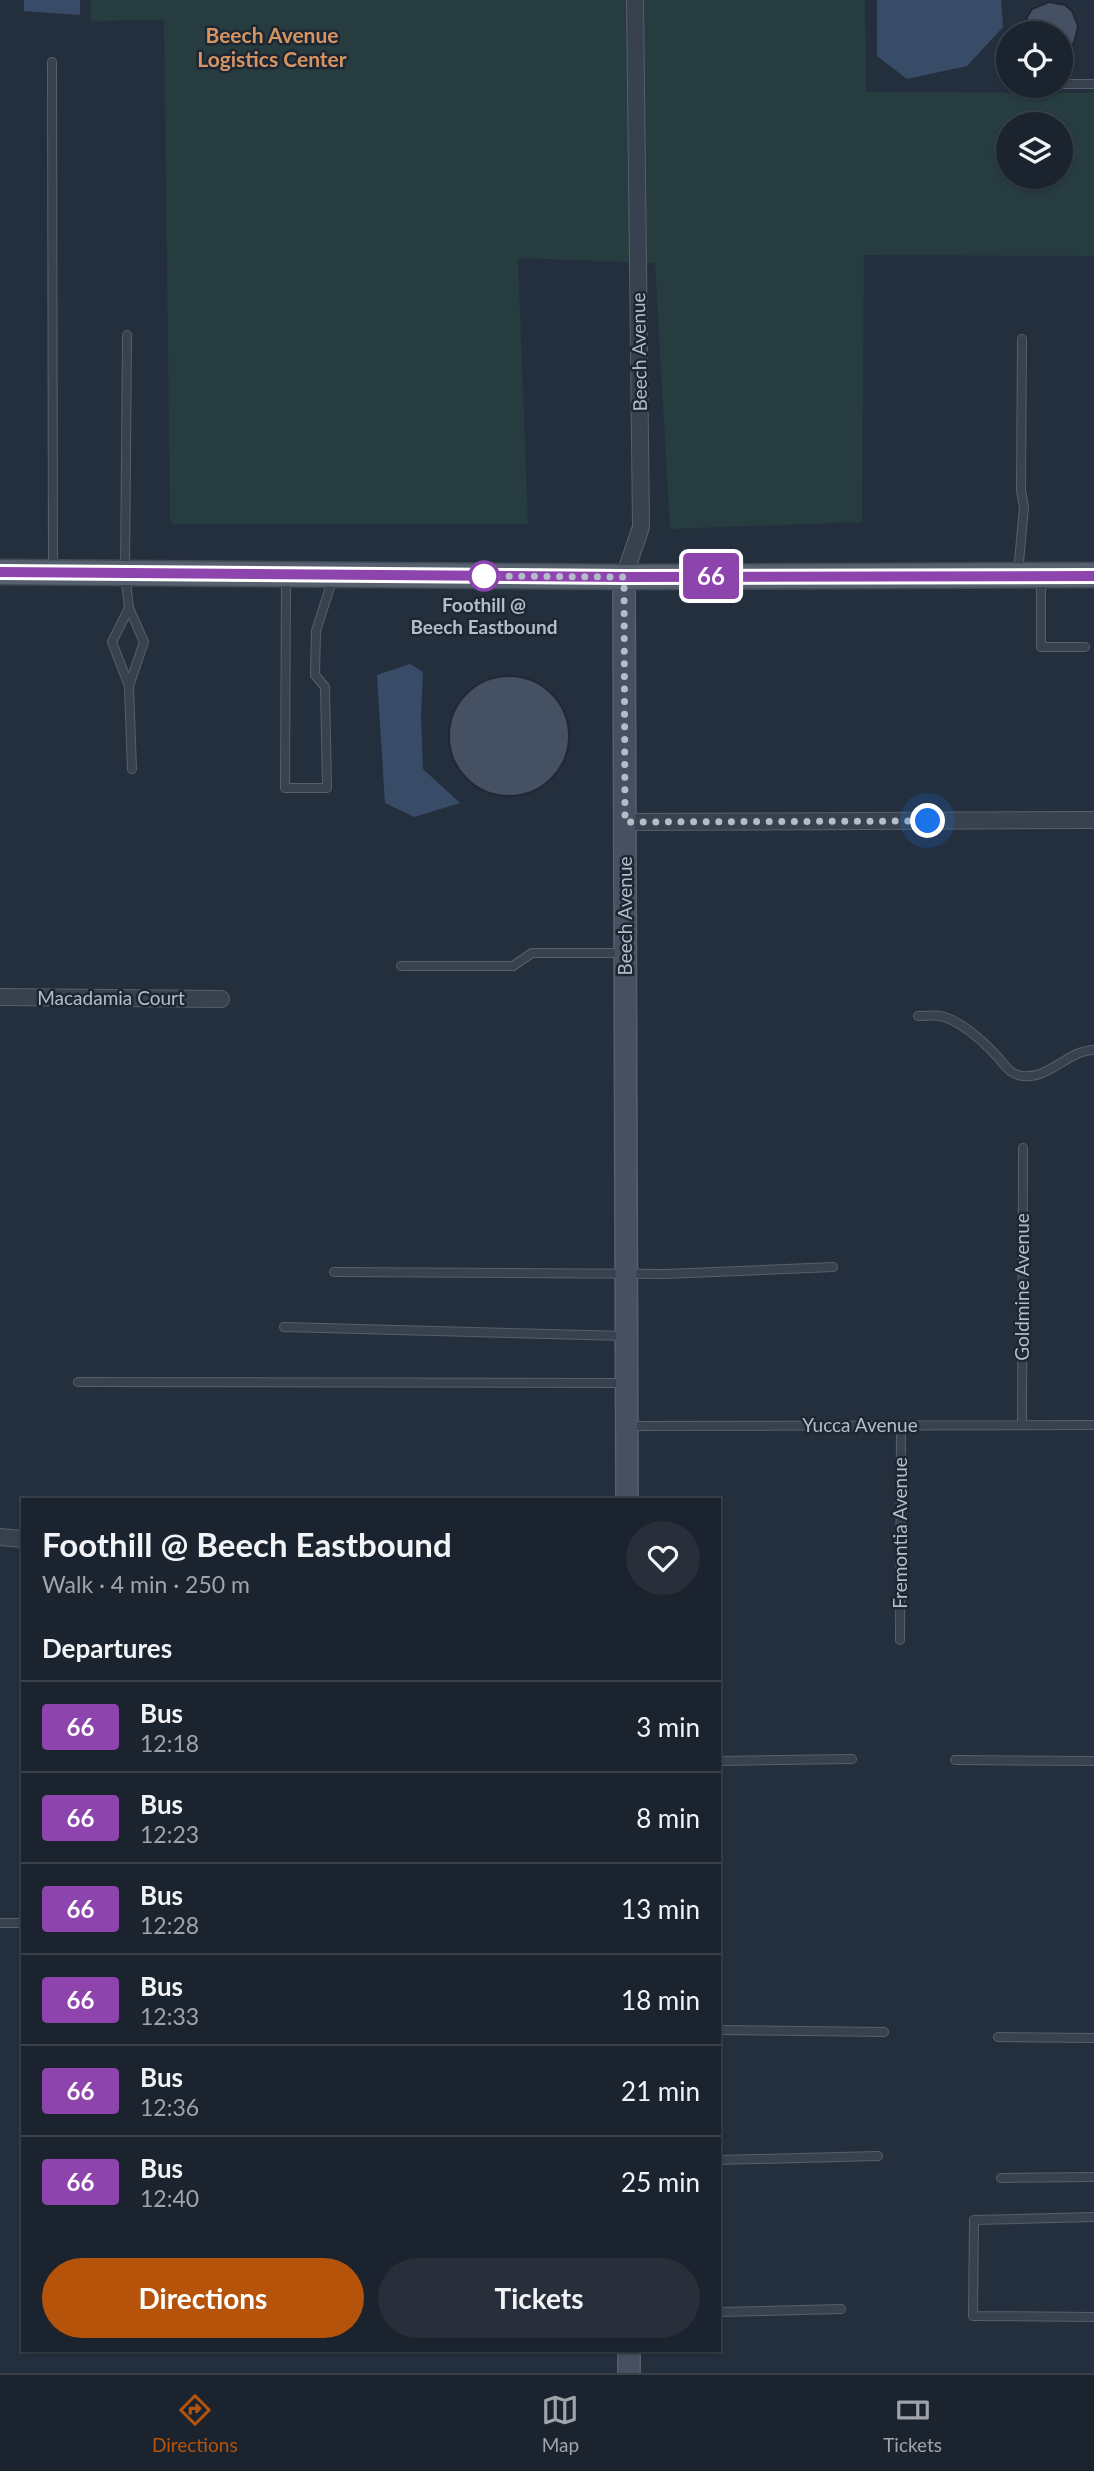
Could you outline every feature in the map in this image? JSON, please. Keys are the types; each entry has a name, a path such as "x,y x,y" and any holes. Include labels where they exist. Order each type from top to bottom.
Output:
{"main road":[{"path":"0,572 624,577 1094,575"},
{"name":"Beech Avenue","path":"624,577 627,1498"},
{"path":"629,2352 629,2373"}],"street":[{"name":"Beech Avenue","path":"624,577 641,527 635,0"},
{"path":"625,822 1094,820"},
{"name":"Macadamia Court","path":"0,997 221,999"},
{"path":"0,1537 21,1539"}],"lane":[{"path":"52,62 53,573"},
{"path":"1073,84 1094,84"},
{"path":"127,335 125,573 130,608 144,642 129,686"},
{"path":"1022,339 1021,491 1029,576 1041,647 1085,647"},
{"path":"286,574 285,788 327,788 325,687 315,675 316,631 334,575"},
{"path":"130,608 112,642 129,686 132,769"},
{"path":"401,966 513,967 532,953 625,953"},
{"path":"918,1016 941,1016 969,1030 993,1052 1007,1070 1022,1077 1041,1074 1083,1050 1094,1049"},
{"name":"Goldmine Avenue","path":"1022,1425 1023,1148"},
{"path":"334,1272 666,1274 833,1267"},
{"path":"284,1327 626,1336"},
{"path":"78,1382 627,1383"},
{"name":"Fremontia Avenue","path":"900,1640 901,1425"},
{"name":"Yucca Avenue","path":"627,1426 1094,1425"},
{"path":"721,1761 852,1759"},
{"path":"955,1759 1094,1761"},
{"path":"0,1923 21,1923"},
{"path":"721,2030 884,2032"},
{"path":"998,2037 1094,2038"},
{"path":"721,2160 878,2156"},
{"path":"1001,2178 1094,2177"},
{"path":"1094,2217 974,2220 973,2316 1094,2317"},
{"path":"721,2312 841,2309"}],"green space":[{"path":"91,0 865,0 866,92 996,93 996,98 1073,98 1073,93 1094,93 1094,256 864,255 862,522 670,529 655,263 518,258 528,524 172,524 164,20 91,21"}],"water":[{"path":"24,0 80,0 80,15 24,11"},
{"path":"877,0 1001,0 1003,21 996,21 996,35 967,66 907,79 877,56"},
{"path":"410,664 423,672 423,769 460,803 414,817 385,803 377,675"}],"building":[{"path":"1049,2 1065,5 1072,11 1078,26 1074,43 1073,21 1027,21 1032,9"},
{"path":"509,676 532,681 551,694 564,713 569,736 564,759 551,778 532,791 509,796 486,791 467,778 454,759 449,736 454,713 467,694 486,681"}],"bus line":[{"name":"66","path":"0,572 624,577 1094,576"}],"place":[{"name":"Foothill @ Beech Eastbound","path":"484,576"}],"district":[{"name":"Beech Avenue Logistics Center","path":"272,48"}],"route":[{"path":"484,576 624,577 625,822 928,821"}]}
